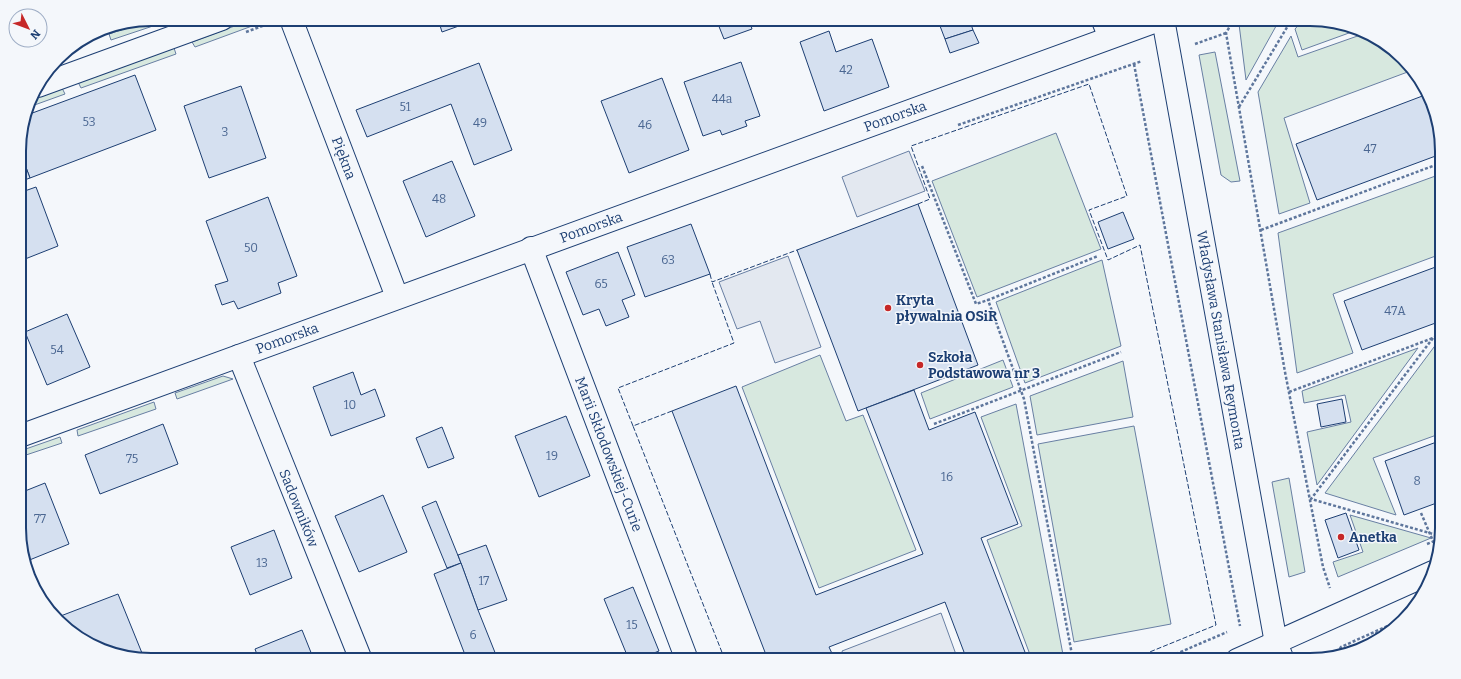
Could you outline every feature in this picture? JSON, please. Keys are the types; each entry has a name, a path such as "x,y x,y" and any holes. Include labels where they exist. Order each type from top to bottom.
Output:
{"street":[{"path":"46,83 203,26"},
{"name":"Piękna","path":"294,26 397,297"},
{"name":"Pomorska","path":"26,434 531,248 1102,29 1120,26"},
{"name":"Władysława Stanisława Reymonta","path":"1164,26 1279,651"},
{"name":"Marii Skłodowskiej-Curie","path":"531,248 684,653"},
{"name":"Sadowników","path":"239,356 358,653"},
{"path":"1279,651 1425,576"}],"path":[{"path":"1230,26 1226,33 1289,392 1323,567 1330,586"},
{"path":"1239,108 1288,26"},
{"path":"1134,64 1240,626"},
{"path":"1261,230 1435,165"},
{"path":"922,166 976,304 1098,256"},
{"path":"988,300 1024,399 1072,653"},
{"path":"1289,392 1433,338"},
{"path":"1311,499 1433,338"},
{"path":"934,424 1121,352"},
{"path":"1311,499 1435,534"},
{"path":"1422,513 1433,541"},
{"path":"1339,650 1341,647 1385,628"},
{"path":"1180,653 1188,650"}],"shaded area":[{"path":"153,26 111,40 109,34 127,28"},
{"path":"235,26 252,26 195,47 192,42"},
{"path":"1239,26 1276,26 1246,80"},
{"path":"1298,26 1318,26 1334,28 1349,33 1302,50 1295,29"},
{"path":"1291,36 1298,57 1358,36 1386,52 1407,72 1284,118 1310,203 1279,214 1258,92"},
{"path":"174,48 176,54 81,88 78,82"},
{"path":"1215,52 1240,181 1231,182 1221,175 1199,55"},
{"path":"62,88 65,94 35,105 39,96"},
{"path":"1056,133 1101,249 977,297 932,181"},
{"path":"909,151 925,191 857,217 842,177"},
{"path":"1435,176 1435,256 1333,294 1353,353 1297,373 1278,233"},
{"path":"788,256 821,347 775,363 760,321 737,329 719,282"},
{"path":"1102,260 1121,346 1025,383 996,302"},
{"path":"1435,346 1435,436 1373,458 1396,515 1325,493"},
{"path":"1418,348 1317,485 1307,432 1351,422 1345,395 1304,403 1302,391"},
{"path":"820,355 846,421 863,415 916,550 819,588 742,387"},
{"path":"1003,360 1013,387 930,419 921,393"},
{"path":"1123,361 1133,417 1037,435 1030,396"},
{"path":"223,376 233,379 177,399 175,393"},
{"path":"154,402 156,409 78,436 77,430"},
{"path":"1016,404 1063,653 1029,653 987,540 1022,526 981,417"},
{"path":"1134,426 1171,624 1074,642 1038,444"},
{"path":"60,437 62,443 26,455 26,449"},
{"path":"1289,478 1305,572 1289,577 1272,482"},
{"path":"1350,515 1431,538 1338,577 1333,562 1363,552"},
{"path":"941,613 955,653 843,653 842,651"}],"building":[{"path":"440,26 459,26 442,32"},
{"path":"719,26 751,26 752,29 724,39"},
{"path":"940,26 972,26 973,30 945,39"},
{"path":"973,30 979,43 950,53 945,39"},
{"path":"829,31 836,52 872,39 889,87 824,111 800,42"},
{"path":"741,62 760,116 745,121 747,126 722,135 720,130 703,136 684,82"},
{"path":"479,63 512,150 474,165 451,104 367,137 356,110"},
{"path":"135,75 156,130 30,178 26,167 26,143 32,113"},
{"path":"662,78 689,150 629,173 601,101"},
{"path":"241,86 266,158 209,178 184,106"},
{"path":"1422,96 1431,119 1434,135 1435,156 1317,200 1296,144"},
{"path":"452,161 475,216 426,237 403,181"},
{"path":"26,167 30,178 26,179"},
{"path":"36,187 58,246 26,259 26,191"},
{"path":"268,197 297,276 278,283 281,293 238,309 234,301 222,305 215,285 228,281 206,221"},
{"name":"Kryta pływalnia OSiR","path":"918,204 978,365 858,411 797,250"},
{"path":"1123,212 1134,239 1108,249 1098,222"},
{"path":"691,224 710,274 645,297 627,247"},
{"path":"618,252 635,295 622,300 629,317 606,326 599,309 583,315 566,272"},
{"path":"1435,267 1435,323 1362,350 1344,301"},
{"path":"67,314 90,367 47,385 26,332"},
{"path":"353,372 361,395 375,389 385,416 331,436 313,387"},
{"path":"736,386 816,595 923,554 866,408 914,390 929,430 975,412 1018,524 981,538 1025,653 964,653 945,602 829,647 832,653 765,653 672,411"},
{"path":"1342,399 1346,422 1321,427 1317,404"},
{"path":"566,416 590,476 539,497 515,436"},
{"path":"163,424 178,464 100,494 85,455"},
{"path":"442,427 454,458 428,468 416,438"},
{"path":"1435,443 1435,504 1404,515 1385,461"},
{"path":"45,483 69,544 30,560 26,528 26,491"},
{"path":"383,495 407,552 359,572 335,516"},
{"path":"436,501 461,563 447,568 422,507"},
{"path":"1346,513 1359,550 1338,558 1325,520"},
{"path":"274,530 292,578 250,595 231,547"},
{"path":"486,545 507,600 478,610 458,555"},
{"path":"461,563 495,653 464,653 434,574"},
{"path":"633,587 659,651 654,653 626,653 604,599"},
{"path":"118,594 142,652 127,651 103,643 75,627 62,615"},
{"path":"302,630 311,653 256,653 255,649"}],"fence":[{"path":"918,204 930,199 911,146 1089,84 1127,196 1089,210 1108,260 1140,245 1216,625 1147,653"},
{"path":"710,274 712,282 797,250"},
{"path":"633,426 618,388 734,343 712,282"},
{"path":"672,411 633,426 722,653"}],"place":[{"name":"Kryta pływalnia OSiR","path":"888,308"},
{"name":"Szkoła Podstawowa nr 3","path":"920,365"},
{"name":"Anetka","path":"1341,537"}]}
